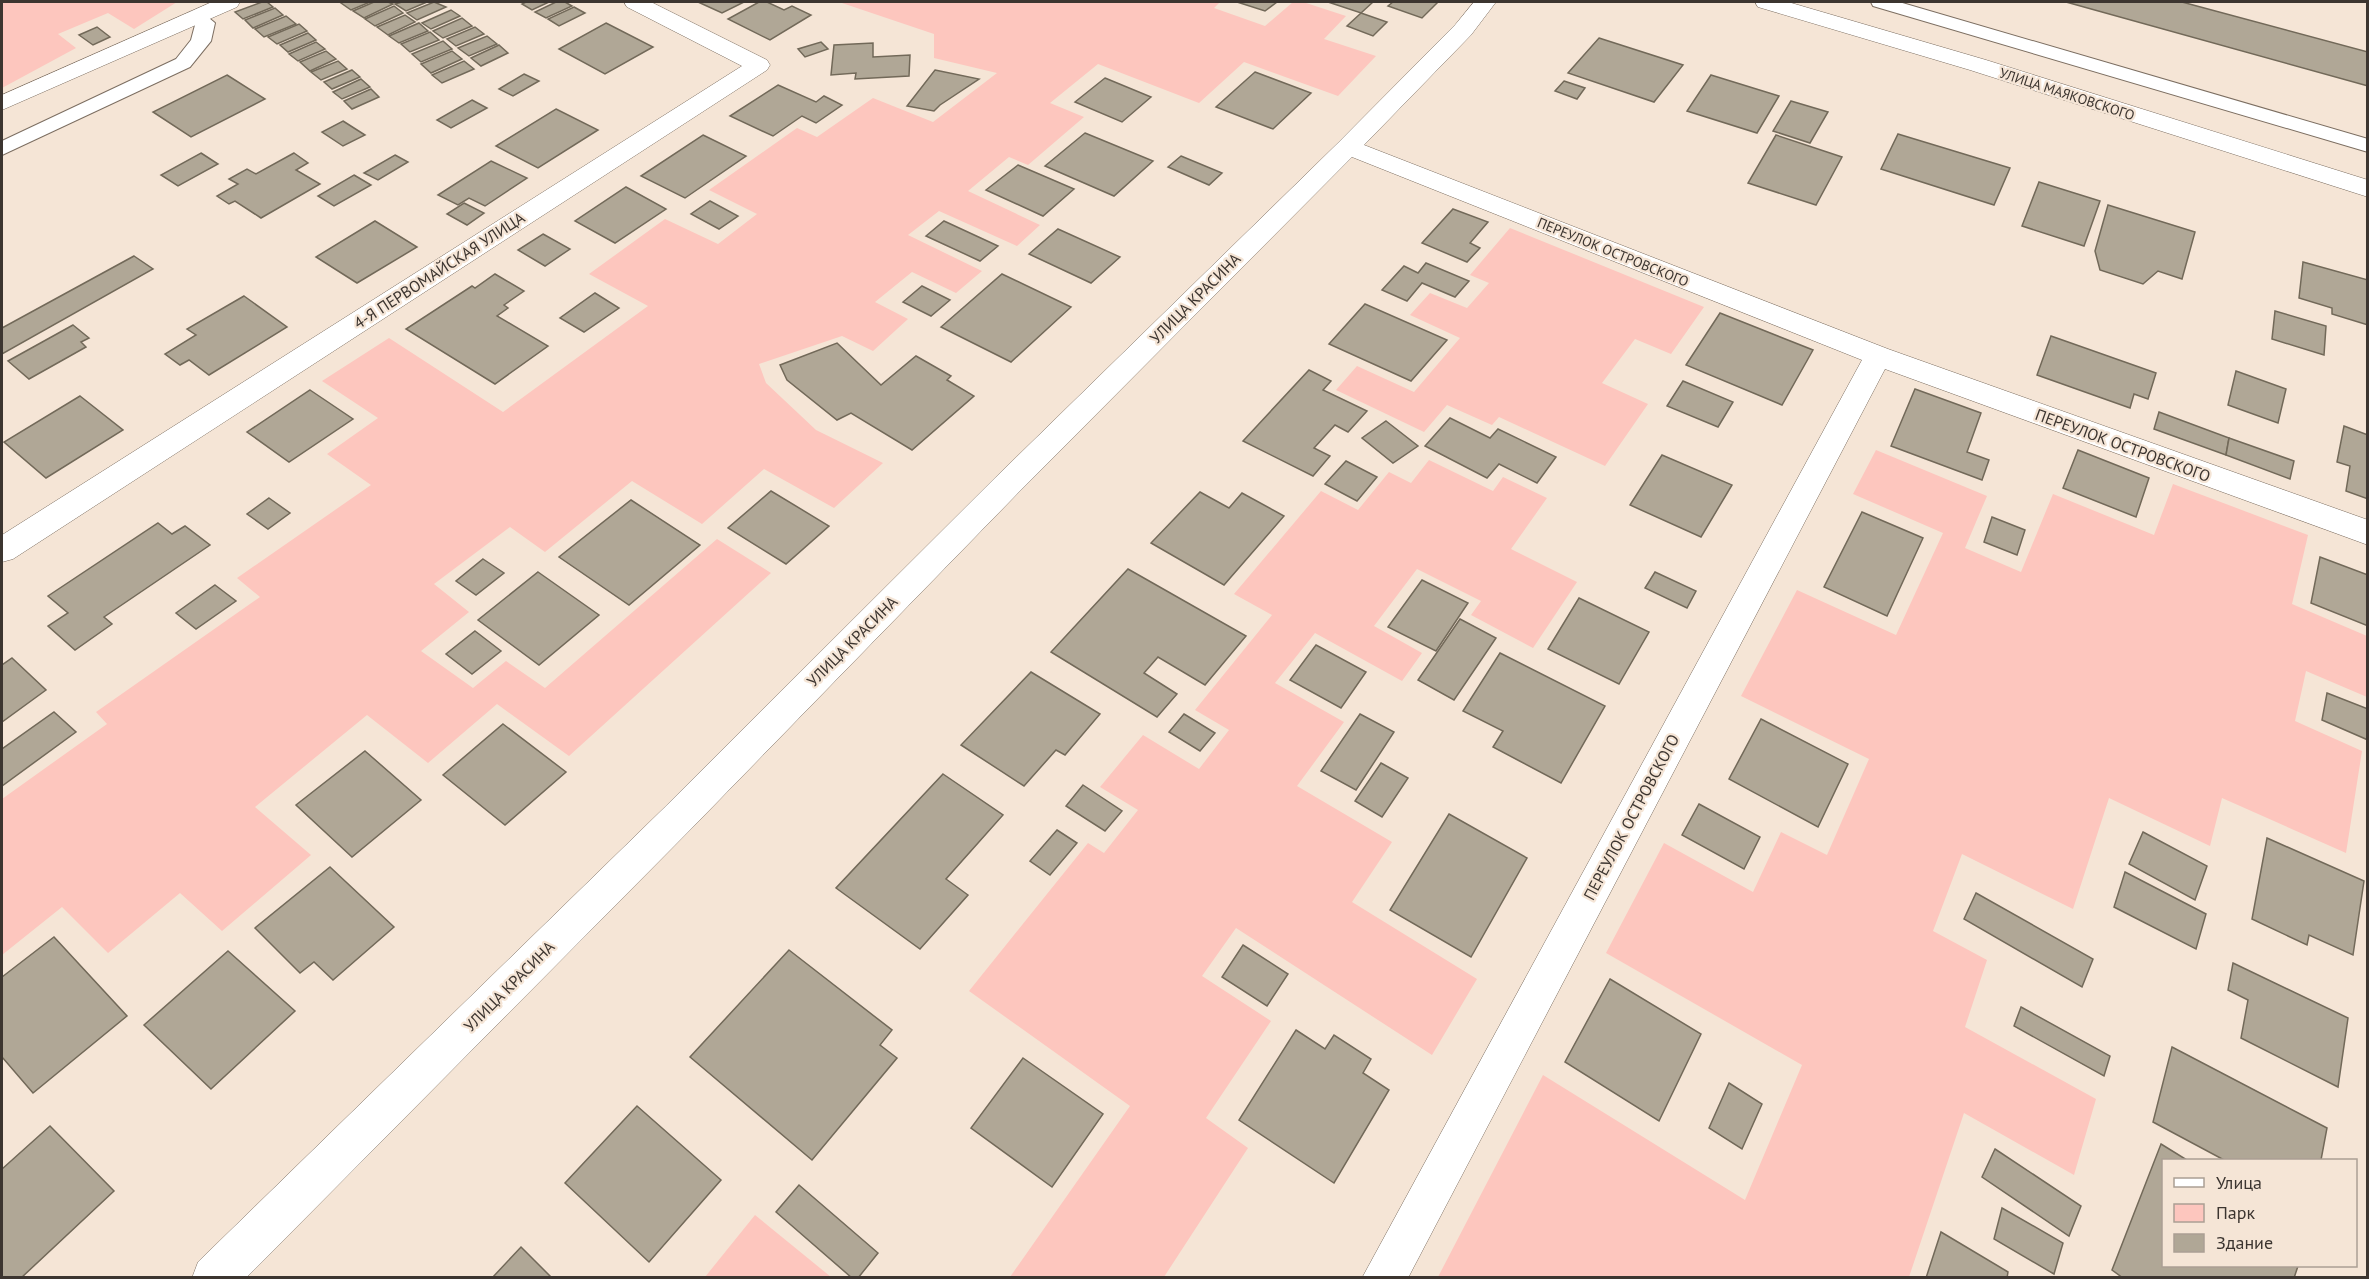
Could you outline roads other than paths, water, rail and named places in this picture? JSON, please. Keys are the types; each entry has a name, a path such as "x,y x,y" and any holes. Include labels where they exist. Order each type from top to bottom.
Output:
{"street":[{"path":"2,103 229,2"},
{"name":"4-Я ПЕРВОМАЙСКАЯ УЛИЦА","path":"2,550 759,65 635,2"},
{"name":"УЛИЦА КРАСИНА","path":"214,1278 686,810 1006,485 1348,147 1463,30 1485,2"},
{"name":"УЛИЦА МАЯКОВСКОГО","path":"1766,2 1978,65 2367,189"},
{"name":"ПЕРЕУЛОК ОСТРОВСКОГО","path":"1348,147 1878,356 2367,533"},
{"name":"ПЕРЕУЛОК ОСТРОВСКОГО","path":"1384,1278 1878,356"}],"lane":[{"path":"1880,2 2367,146"},
{"path":"2,149 183,63 201,41 205,23 196,16"}]}
